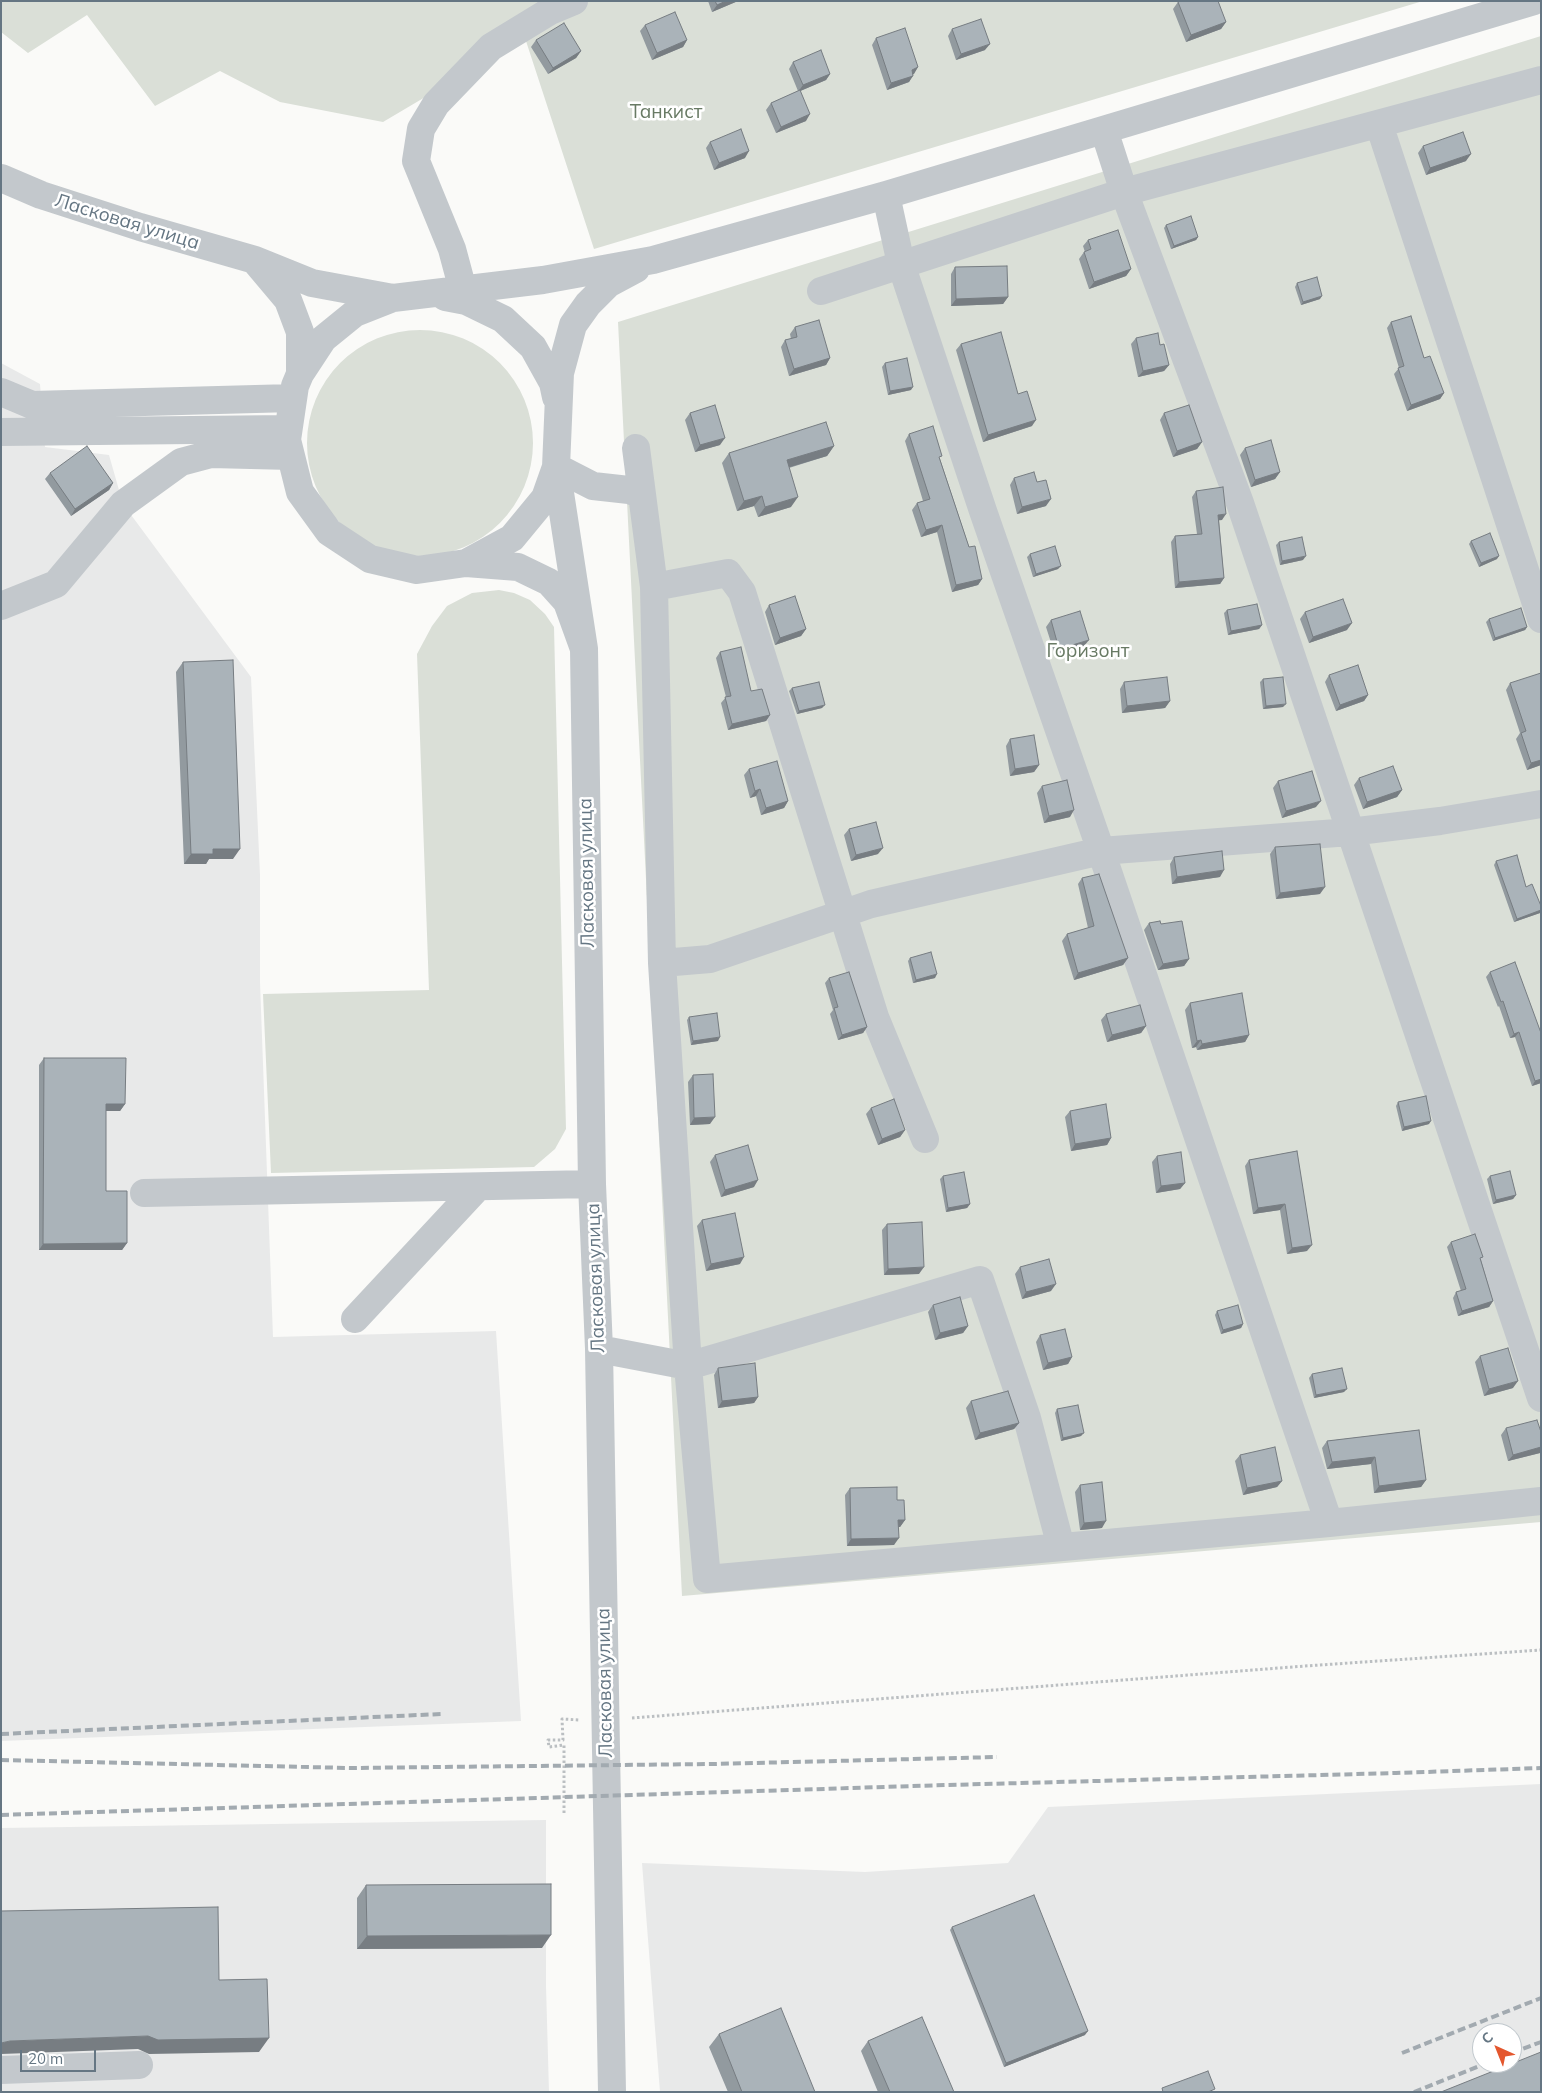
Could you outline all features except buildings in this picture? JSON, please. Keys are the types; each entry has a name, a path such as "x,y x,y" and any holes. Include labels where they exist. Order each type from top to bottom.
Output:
{"street":[{"path":"463,290 452,249 416,161 421,129 436,104 491,47 550,12 574,1"},
{"path":"296,386 323,339 355,313 393,298 543,280 653,260 886,195 1534,1"},
{"path":"821,291 1124,192 1541,80"},
{"path":"1379,124 1541,619"},
{"path":"1104,130 1124,192 1240,503 1541,1398"},
{"name":"Ласковая улица","path":"1,178 41,195 255,260 312,283 393,298"},
{"path":"886,195 901,264 982,512 1101,851 1329,1524"},
{"path":"255,260 288,300 300,332 296,386 287,440 300,492 329,532 370,559 417,570 466,563 518,567 549,582 567,602 584,649"},
{"path":"466,563 512,538 545,498 556,467 560,373 573,325 588,304 608,284 653,260"},
{"path":"426,294 466,301 503,319 533,347 553,383 559,408"},
{"path":"1,392 32,405 296,386"},
{"path":"1,432 288,429"},
{"path":"636,448 654,587 662,963 688,1366 708,1578 1329,1524 1541,1501"},
{"path":"1,606 56,584 123,504 181,462 211,454 291,456"},
{"path":"556,467 593,486 629,490 642,495"},
{"name":"Ласковая улица","path":"556,467 584,649 592,1184 599,1349 612,2092"},
{"path":"654,587 728,573 742,592 875,1017 925,1139"},
{"path":"662,963 710,959 871,904 1101,851 1350,832 1440,821 1541,804"},
{"path":"144,1193 592,1184"},
{"path":"355,1319 478,1187"},
{"path":"599,1349 688,1366 980,1280 1027,1418 1061,1546"},
{"path":"1,2070 138,2065"}],"path":[{"path":"564,1813 564,1745 548,1747 548,1740 564,1740 562,1719 605,1720 1315,1665 1541,1650"}],"shaded area":[{"path":"1,363 40,384 45,447 109,455 123,504 251,677 260,875 260,982 273,1337 496,1331 521,1721 1,1741"},
{"path":"1541,1784 1541,2092 660,2092 642,1863 865,1872 1008,1863 1048,1807"},
{"path":"546,1820 546,1986 549,2092 1,2092 1,1828"}],"green space":[{"name":"Танкист","path":"1,1 1423,1 594,249 525,38 383,122 280,102 220,71 155,106 87,15 28,53 1,32"},
{"name":"Горизонт","path":"1541,36 1541,1522 682,1596 618,322"},
{"path":"420,330 442,332 463,339 483,349 500,363 514,380 524,400 531,421 533,443 531,465 524,486 514,506 500,523 483,537 463,547 442,554 420,556 398,554 377,547 357,537 340,523 326,506 316,486 309,465 307,443 309,421 316,400 326,380 340,363 357,349 377,339 398,332"},
{"path":"499,590 514,593 530,600 545,614 554,627 566,1129 555,1149 534,1167 271,1173 263,994 429,990 417,654 432,626 447,606 472,593"}],"railway":[{"path":"1,1734 441,1714"},
{"path":"1,1760 350,1768 712,1764 997,1757"},
{"path":"1,1815 1541,1768"},
{"path":"1402,2053 1541,1998"},
{"path":"1522,2049 1541,2042"},
{"path":"1414,2092 1472,2069"}]}
